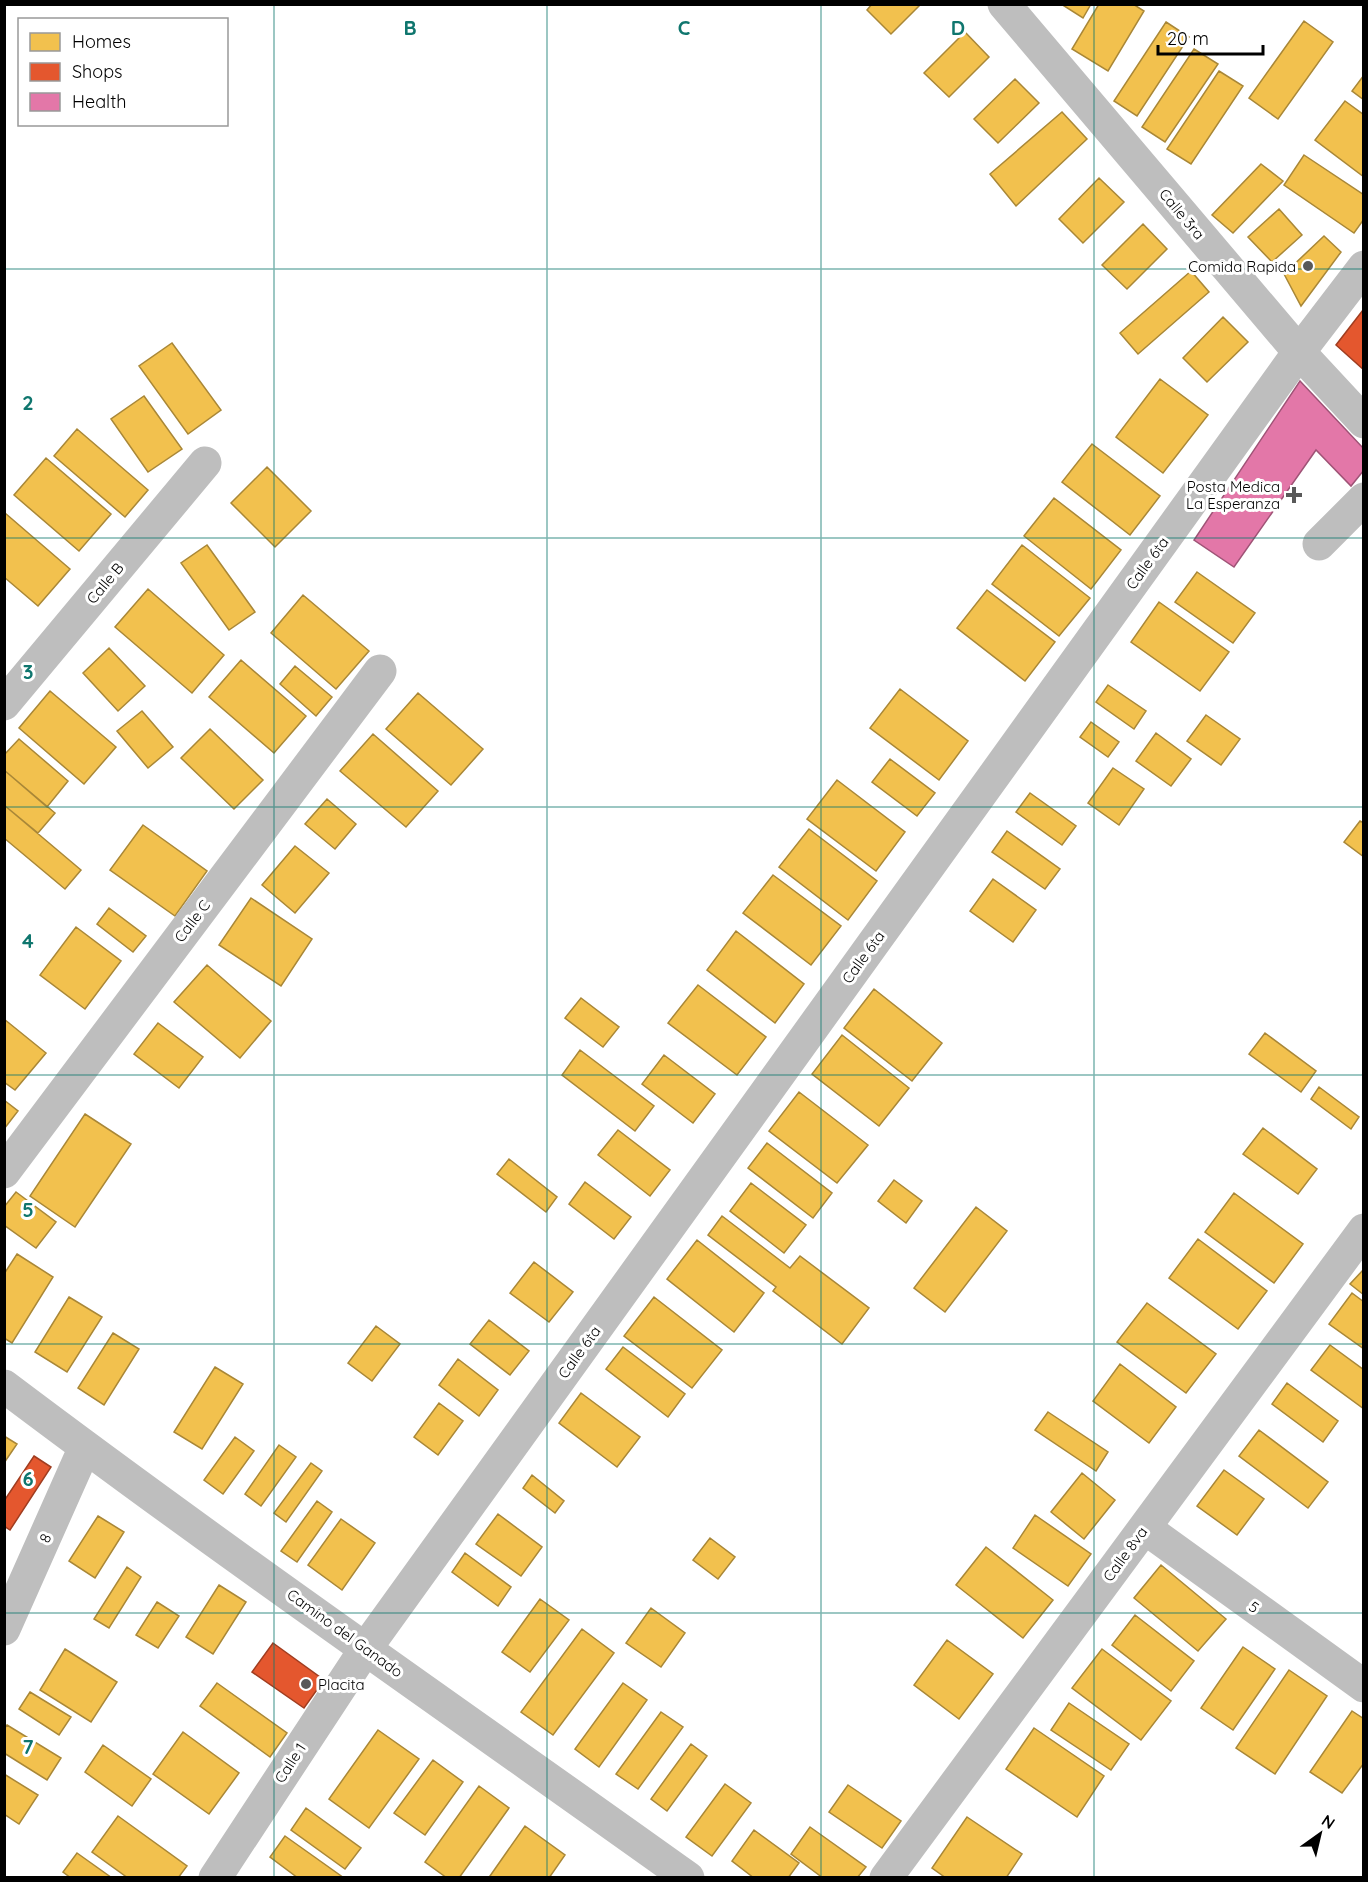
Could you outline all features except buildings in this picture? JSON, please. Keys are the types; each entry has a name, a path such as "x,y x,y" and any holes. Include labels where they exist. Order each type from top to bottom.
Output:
{"street":[{"name":"Calle 3ra","path":"1004,4 1299,352 1364,422"},
{"name":"Calle 6ta","path":"366,1648 1299,352 1364,267"},
{"name":"Calle B","path":"4,704 205,463"},
{"path":"1319,544 1364,499"},
{"name":"Calle C","path":"4,1172 380,671"},
{"name":"Calle 8va","path":"886,1878 1364,1230"},
{"name":"Camino del Ganado","path":"4,1386 85,1447 366,1648 671,1873"},
{"name":"8","path":"4,1629 85,1447"},
{"name":"5","path":"1145,1528 1364,1686"},
{"name":"Calle 1","path":"215,1878 366,1648"}],"place":[{"name":"Comida Rapida","path":"1308,266"},
{"name":"Posta Medica La Esperanza","path":"1294,495"},
{"name":"Placita","path":"306,1684"}]}
